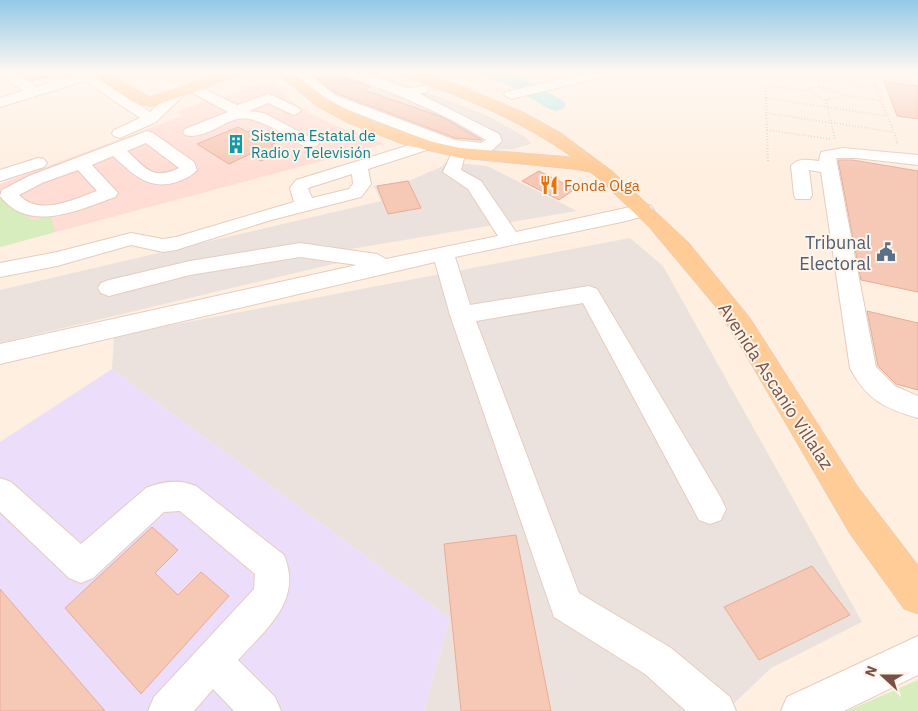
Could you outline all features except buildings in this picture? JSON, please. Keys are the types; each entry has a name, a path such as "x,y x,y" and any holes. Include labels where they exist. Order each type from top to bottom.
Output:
{"main road":[{"name":"Avenida Ascanio Villalaz","path":"324,104 427,145 460,153 560,161 597,170"},
{"name":"Avenida Ascanio Villalaz","path":"491,104 555,137 644,210 691,261 740,324 863,523 918,594"},
{"path":"512,104 544,123 555,137 556,142 553,149 528,158"}],"street":[{"path":"116,150 151,180 160,182 175,178 188,170 188,166 124,104"},
{"path":"81,163 109,193 66,208 40,211 21,207 8,194 20,186 54,173 116,150 147,126 168,104"},
{"path":"224,104 241,113 247,121 264,131 272,133 285,130 311,144"},
{"path":"191,132 241,113 257,104"},
{"path":"280,104 294,111"},
{"path":"346,104 452,145 486,148 494,141 493,137 431,104"},
{"path":"202,112 218,122"},
{"path":"0,176 147,126"},
{"path":"0,270 57,259 131,239 143,238 157,245 166,245 355,193 362,188 364,182 358,166 427,145"},
{"path":"918,160 897,160 842,152 832,153 827,156 863,368 869,381 880,391 903,403 918,407"},
{"path":"460,153 452,172 475,185 510,239"},
{"path":"803,195 800,166 806,164 829,168"},
{"path":"54,173 80,203"},
{"path":"0,354 115,326 443,253 610,219 644,210"},
{"path":"109,288 190,268 300,250 398,263"},
{"path":"443,253 462,315 566,605 658,662 716,711"},
{"path":"462,315 589,294 710,509"},
{"path":"0,492 81,566 158,498 185,496 272,566 271,596 168,711"},
{"path":"801,711 918,656"},
{"path":"212,661 261,711"}],"path":[{"path":"766,104 768,161"},
{"path":"804,104 888,116"},
{"path":"827,104 835,140"},
{"path":"883,104 898,143 892,145"},
{"path":"766,113 894,132"},
{"path":"767,130 844,141"}],"shaded area":[{"path":"197,104 296,104 309,113 337,126 385,144 0,247 0,184 182,116 176,112"},
{"path":"336,104 458,104 486,115 527,138 531,144 512,149 480,150"},
{"path":"446,162 487,166 577,211 339,251 342,262 0,343 0,290 381,201 374,186 411,180 443,166"},
{"path":"630,238 663,266 862,622 771,668 726,711 424,711 450,618 112,369 114,336"},
{"path":"112,369 450,618 424,711 0,711 0,442"}],"green space":[{"path":"0,193 32,220 51,216 55,232 0,247"},
{"path":"918,680 918,711 847,711"}],"place":[{"name":"Sistema Estatal de Radio y Televisión","path":"236,144"},
{"name":"Fonda Olga","path":"549,185"},
{"name":"Tribunal Electoral","path":"886,252"}]}
